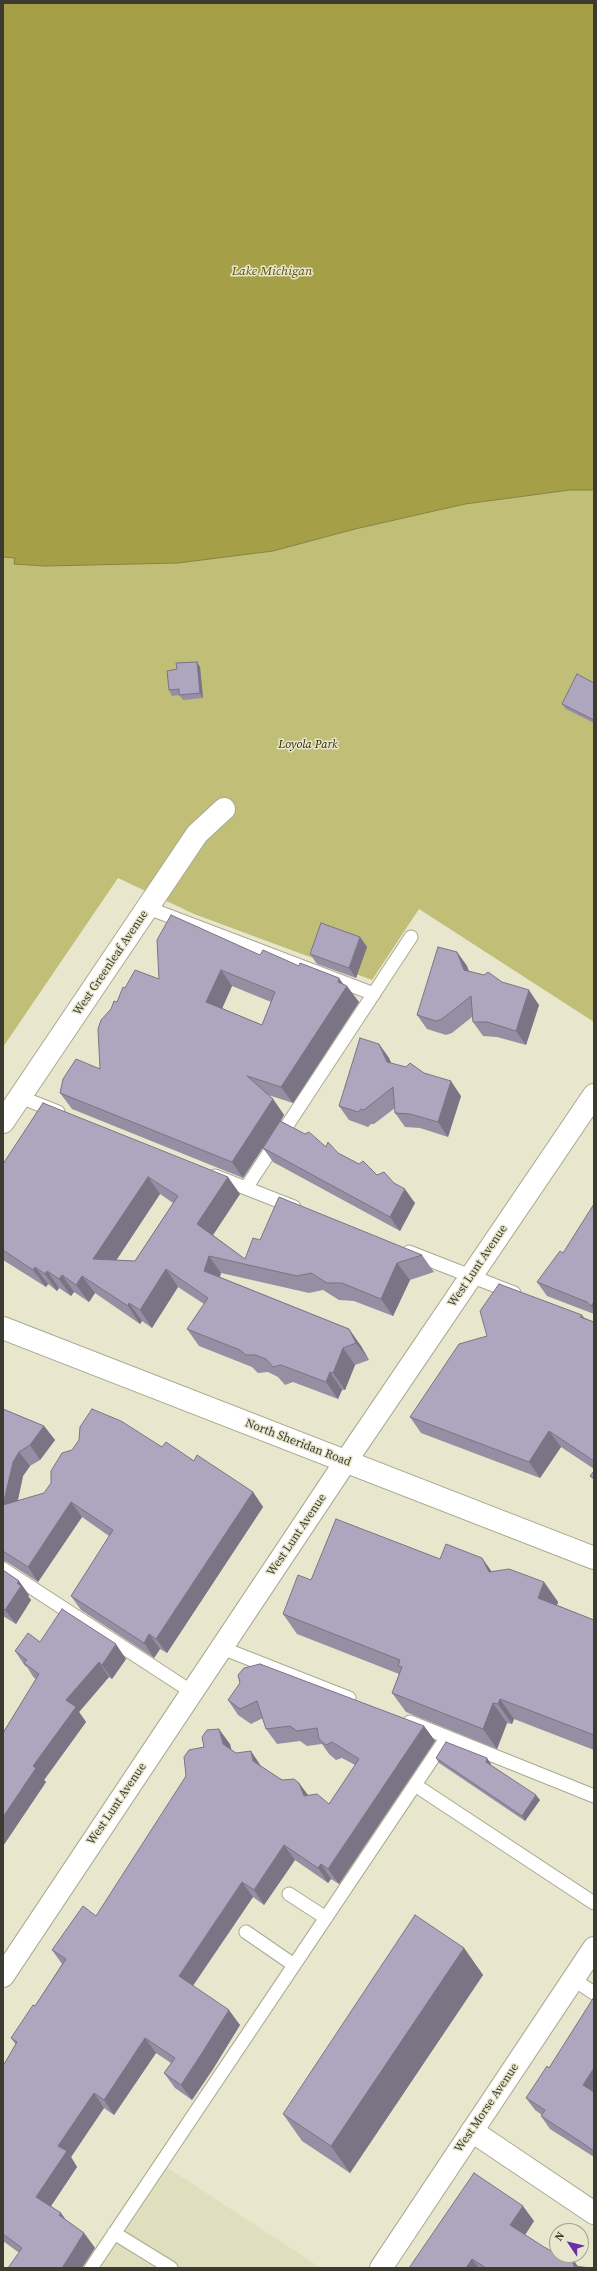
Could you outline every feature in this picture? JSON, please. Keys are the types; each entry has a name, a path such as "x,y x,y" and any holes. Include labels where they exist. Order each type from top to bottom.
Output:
{"street":[{"name":"West Greenleaf Avenue","path":"3,1122 197,834 224,809"},
{"name":"West Lunt Avenue","path":"3,1976 346,1461 594,1095"},
{"name":"North Sheridan Road","path":"3,1328 594,1558"},
{"name":"West Morse Avenue","path":"380,2268 594,1948"},
{"path":"472,2131 594,2212"}],"lane":[{"path":"148,908 374,994"},
{"path":"246,1188 411,938"},
{"path":"20,1096 73,1118"},
{"path":"203,1171 304,1211"},
{"path":"400,1249 529,1299"},
{"path":"3,1569 192,1692"},
{"path":"222,1648 361,1702"},
{"path":"397,1717 594,1796"},
{"path":"91,2268 447,1737"},
{"path":"415,1785 594,1903"},
{"path":"288,1894 326,1918"},
{"path":"246,1932 294,1965"},
{"path":"574,1979 594,1993"},
{"path":"114,2233 171,2268"}],"shaded area":[{"path":"165,2166 321,2268 97,2268"}],"green space":[{"name":"Loyola Park","path":"570,490 594,490 594,1022 419,909 372,980 194,914 118,878 3,1047 3,557 15,558 15,564 45,566 178,563 273,551 355,529 465,504"}],"water":[{"name":"Lake Michigan","path":"3,3 594,3 594,490 570,490 465,504 355,529 273,551 178,563 45,566 14,564 15,558 3,557"}],"building":[{"path":"197,662 200,693 179,695 179,689 169,690 167,671 177,669 176,663"},
{"path":"577,674 594,683 594,720 562,704"},
{"path":"171,915 260,955 263,950 299,966 300,963 339,978 338,982 347,986 281,1087 247,1076 273,1099 232,1162 60,1093 63,1079 76,1059 100,1069 98,1029 101,1020 111,1009 114,1001 117,1002 123,987 125,988 135,970 159,979 157,940","holes":["221,970 275,992 262,1025 206,1002"]},
{"path":"321,923 360,937 349,968 310,954"},
{"path":"438,947 457,952 464,970 484,975 488,972 502,982 529,990 516,1031 487,1022 473,1022 471,996 442,1019 436,1021 417,1015"},
{"path":"360,1038 379,1044 387,1062 406,1067 410,1063 424,1073 451,1081 438,1122 410,1114 395,1113 393,1087 364,1110 361,1109 358,1112 339,1106"},
{"path":"43,1103 228,1177 197,1224 245,1259 253,1238 260,1240 279,1197 422,1255 397,1263 381,1299 342,1283 327,1283 311,1273 297,1276 209,1256 204,1271 349,1329 356,1343 343,1348 333,1373 330,1372 326,1382 281,1365 273,1367 266,1359 256,1355 246,1355 240,1350 187,1329 208,1298 166,1269 140,1310 129,1303 128,1306 82,1276 76,1285 62,1275 59,1279 47,1271 45,1274 35,1267 33,1270 3,1250 3,1164","holes":["148,1177 178,1196 135,1261 93,1259"]},
{"path":"280,1121 305,1134 309,1132 326,1147 328,1142 338,1153 359,1164 363,1161 377,1175 384,1172 394,1183 405,1189 390,1217 263,1148"},
{"path":"594,1204 594,1302 591,1306 587,1302 537,1282 560,1251 563,1253"},
{"path":"499,1284 582,1315 580,1317 594,1322 594,1461 549,1431 529,1462 410,1417 459,1344 487,1336 480,1311"},
{"path":"3,1409 44,1426 30,1445 19,1452 13,1462 3,1505"},
{"path":"92,1409 121,1421 162,1447 166,1442 194,1461 197,1455 253,1492 156,1639 149,1634 144,1643 71,1596 113,1530 71,1502 28,1567 3,1551 3,1505 44,1493 51,1483 51,1471 62,1453 72,1450 79,1440 80,1427"},
{"path":"594,1471 594,1479 590,1476"},
{"path":"336,1519 440,1559 446,1544 482,1558 489,1572 509,1569 544,1582 538,1598 594,1620 594,1735 500,1699 498,1704 493,1703 483,1729 392,1693 402,1667 398,1666 400,1660 283,1614 298,1575 311,1580"},
{"path":"3,1570 19,1581 17,1583 21,1586 5,1610 3,1608"},
{"path":"62,1609 116,1644 102,1665 99,1662 66,1700 76,1707 33,1766 36,1768 3,1817 3,1733 39,1674 24,1663 27,1660 15,1651 28,1633 40,1642"},
{"path":"260,1664 424,1726 328,1869 321,1864 318,1868 284,1845 254,1890 242,1882 179,1976 229,2010 181,2085 164,2073 175,2058 145,2038 104,2100 94,2093 58,2146 67,2151 36,2197 61,2213 59,2215 84,2233 62,2268 8,2268 22,2248 3,2234 3,2066 17,2042 11,2038 33,2005 35,2006 66,1959 52,1950 83,1906 96,1916 186,1776 184,1757 189,1750 204,1747 202,1737 207,1730 219,1729 223,1744 236,1753 251,1751 253,1761 282,1780 294,1779 299,1783 304,1796 317,1794 329,1804 359,1759 332,1742 326,1745 319,1739 317,1728 297,1731 290,1726 266,1729 257,1701 240,1709 228,1700 240,1683 238,1675 244,1668"},
{"path":"446,1742 487,1758 486,1762 536,1795 522,1816 436,1758"},
{"path":"415,1915 464,1948 331,2146 283,2114"},
{"path":"594,1997 594,2068 583,2085 594,2092 594,2151 541,2116 545,2110 526,2098 547,2066 549,2068"},
{"path":"474,2173 523,2206 510,2225 549,2250 549,2263 573,2263 574,2266 591,2268 486,2268 472,2259 466,2268 409,2268"}]}
